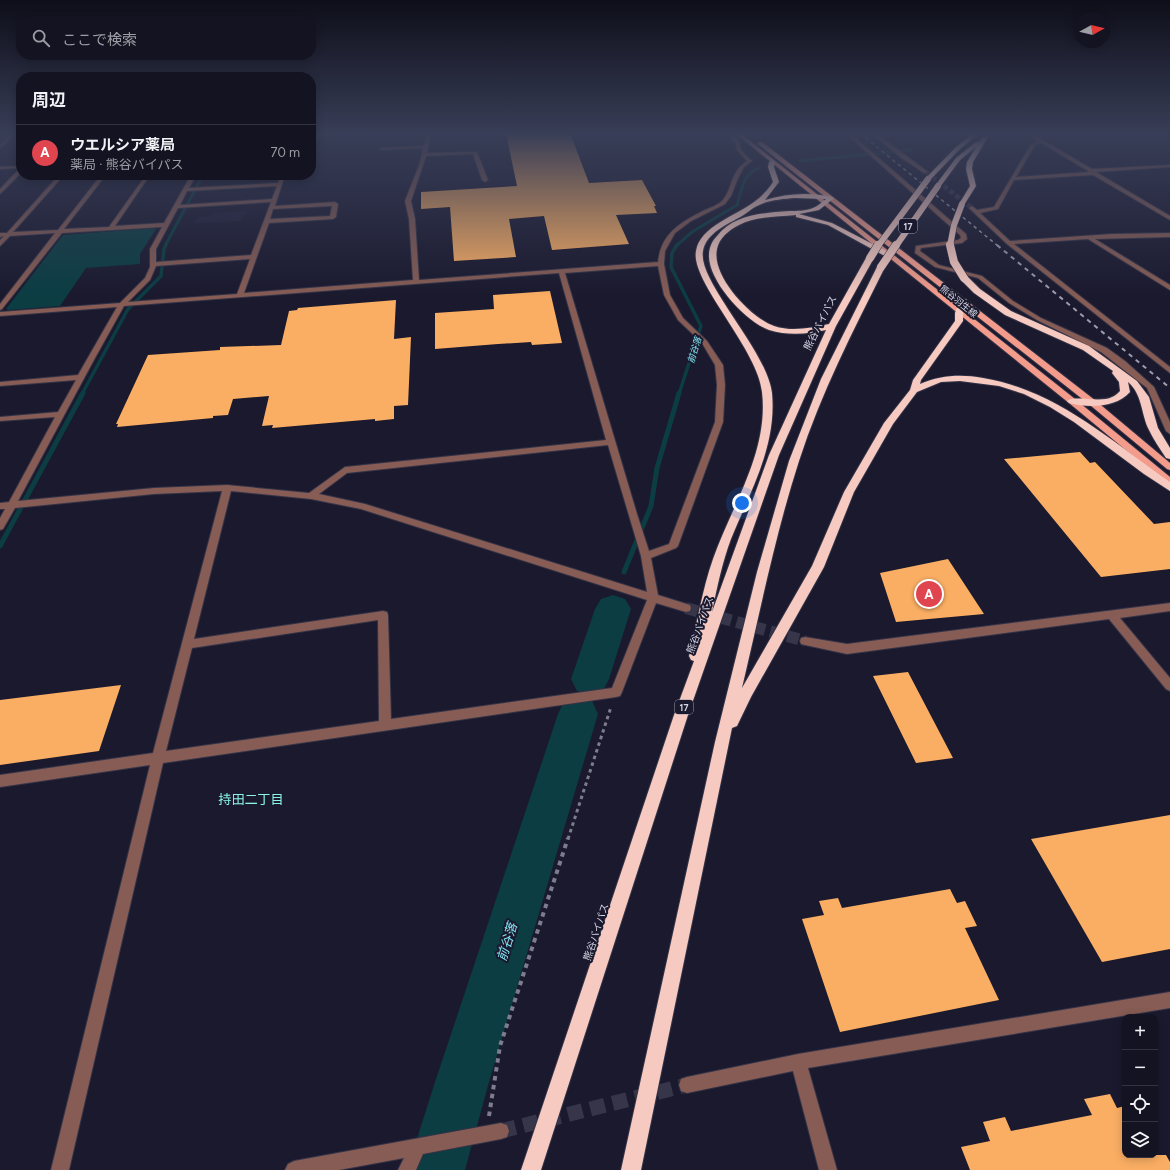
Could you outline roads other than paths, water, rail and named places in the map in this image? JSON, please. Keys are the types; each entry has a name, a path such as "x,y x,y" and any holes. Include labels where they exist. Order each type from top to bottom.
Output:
{"highway":[{"path":"757,204 773,188"},
{"name":"熊谷バイパス","path":"630,1170 722,742 763,572 794,461 825,379 888,231 918,188"},
{"name":"熊谷バイパス","path":"531,1170 682,715 774,455 832,326 875,262 937,188"},
{"path":"972,188 962,204 955,220 950,248 954,261 964,278 977,291 1008,313 1086,348 1134,383 1144,397 1153,428 1170,456"},
{"path":"682,715 718,560 763,449 768,414 767,392 763,374 750,347 706,278 700,263 699,252 706,237 712,231 757,204 777,197 816,196 832,198"},
{"path":"832,198 818,208 808,211 741,220 729,227 719,238 712,250 716,272 737,303 757,321 768,327 799,332 832,326"},
{"path":"780,214 812,218 830,224 886,253"},
{"path":"722,742 746,693 818,567 849,492 889,423 914,390 916,380 959,321 959,312 963,302"},
{"path":"1072,401 1093,403 1114,400 1125,392 1123,382 1111,365"},
{"path":"914,390 939,380 960,378 987,380 1019,389 1050,404 1100,436 1170,488"}],"main road":[{"name":"熊谷羽生線","path":"805,188 1072,401 1170,482"},
{"name":"熊谷羽生線","path":"818,188 1093,403 1170,466"}],"street":[{"path":"0,244 50,188"},
{"path":"0,320 2,312 94,188"},
{"path":"111,228 139,188"},
{"path":"0,527 60,414 121,306 148,279 153,264 153,249 186,190 224,188"},
{"path":"240,296 279,188"},
{"path":"414,188 408,201 412,219 416,281"},
{"path":"646,556 673,546 719,422 721,385 719,365 705,342 680,319 667,295 661,264 662,251 673,232 689,220 723,203 731,188"},
{"path":"910,188 963,234 964,238 960,242 918,248 917,252 937,266 980,277 1011,302 1039,319 1110,354 1150,387 1170,431"},
{"path":"1008,188 996,208 989,210 974,210 1009,242 1170,371"},
{"path":"1118,188 1170,218"},
{"path":"176,207 274,200"},
{"path":"267,221 333,217 335,204 271,208"},
{"path":"0,235 166,225"},
{"path":"1009,242 1170,235"},
{"path":"1090,238 1170,288"},
{"path":"153,264 254,257"},
{"path":"2,312 121,306 416,281 661,264"},
{"path":"0,780 616,692 654,598 646,556 632,514 561,271"},
{"path":"0,384 82,377"},
{"path":"0,419 60,414"},
{"path":"312,496 345,470 612,442"},
{"path":"60,1170 158,758 227,488"},
{"path":"0,506 154,491 227,488 312,496 362,506 686,608"},
{"path":"805,640 847,649 1170,608"},
{"path":"187,644 383,615 385,725"},
{"path":"1112,615 1170,686"},
{"path":"687,1085 798,1062 1170,1000"},
{"path":"798,1062 828,1170"},
{"path":"294,1170 419,1145 490,1133"},
{"path":"407,1170 419,1145"}],"waterway":[{"path":"165,246 196,188"},
{"name":"前谷落","path":"677,245 692,232 737,205 742,188"},
{"path":"82,394 128,309 161,276 164,249 166,245"},
{"name":"前谷落","path":"677,245 672,253 671,267 701,326 679,394"},
{"path":"0,546 83,393"},
{"name":"前谷落","path":"624,572 651,506 657,468 679,393"},
{"name":"前谷落","path":"590,679 613,609"},
{"name":"前谷落","path":"436,1170 462,1082 578,714"}],"tunnel":[{"path":"946,188 972,208"},
{"path":"686,608 805,641"},
{"path":"501,1131 687,1085"}],"railway":[{"path":"927,188 998,246"},
{"path":"997,245 1170,388"}],"place":[{"name":"ウエルシア薬局","path":"929,594"}],"district":[{"name":"持田二丁目","path":"251,799"}]}
